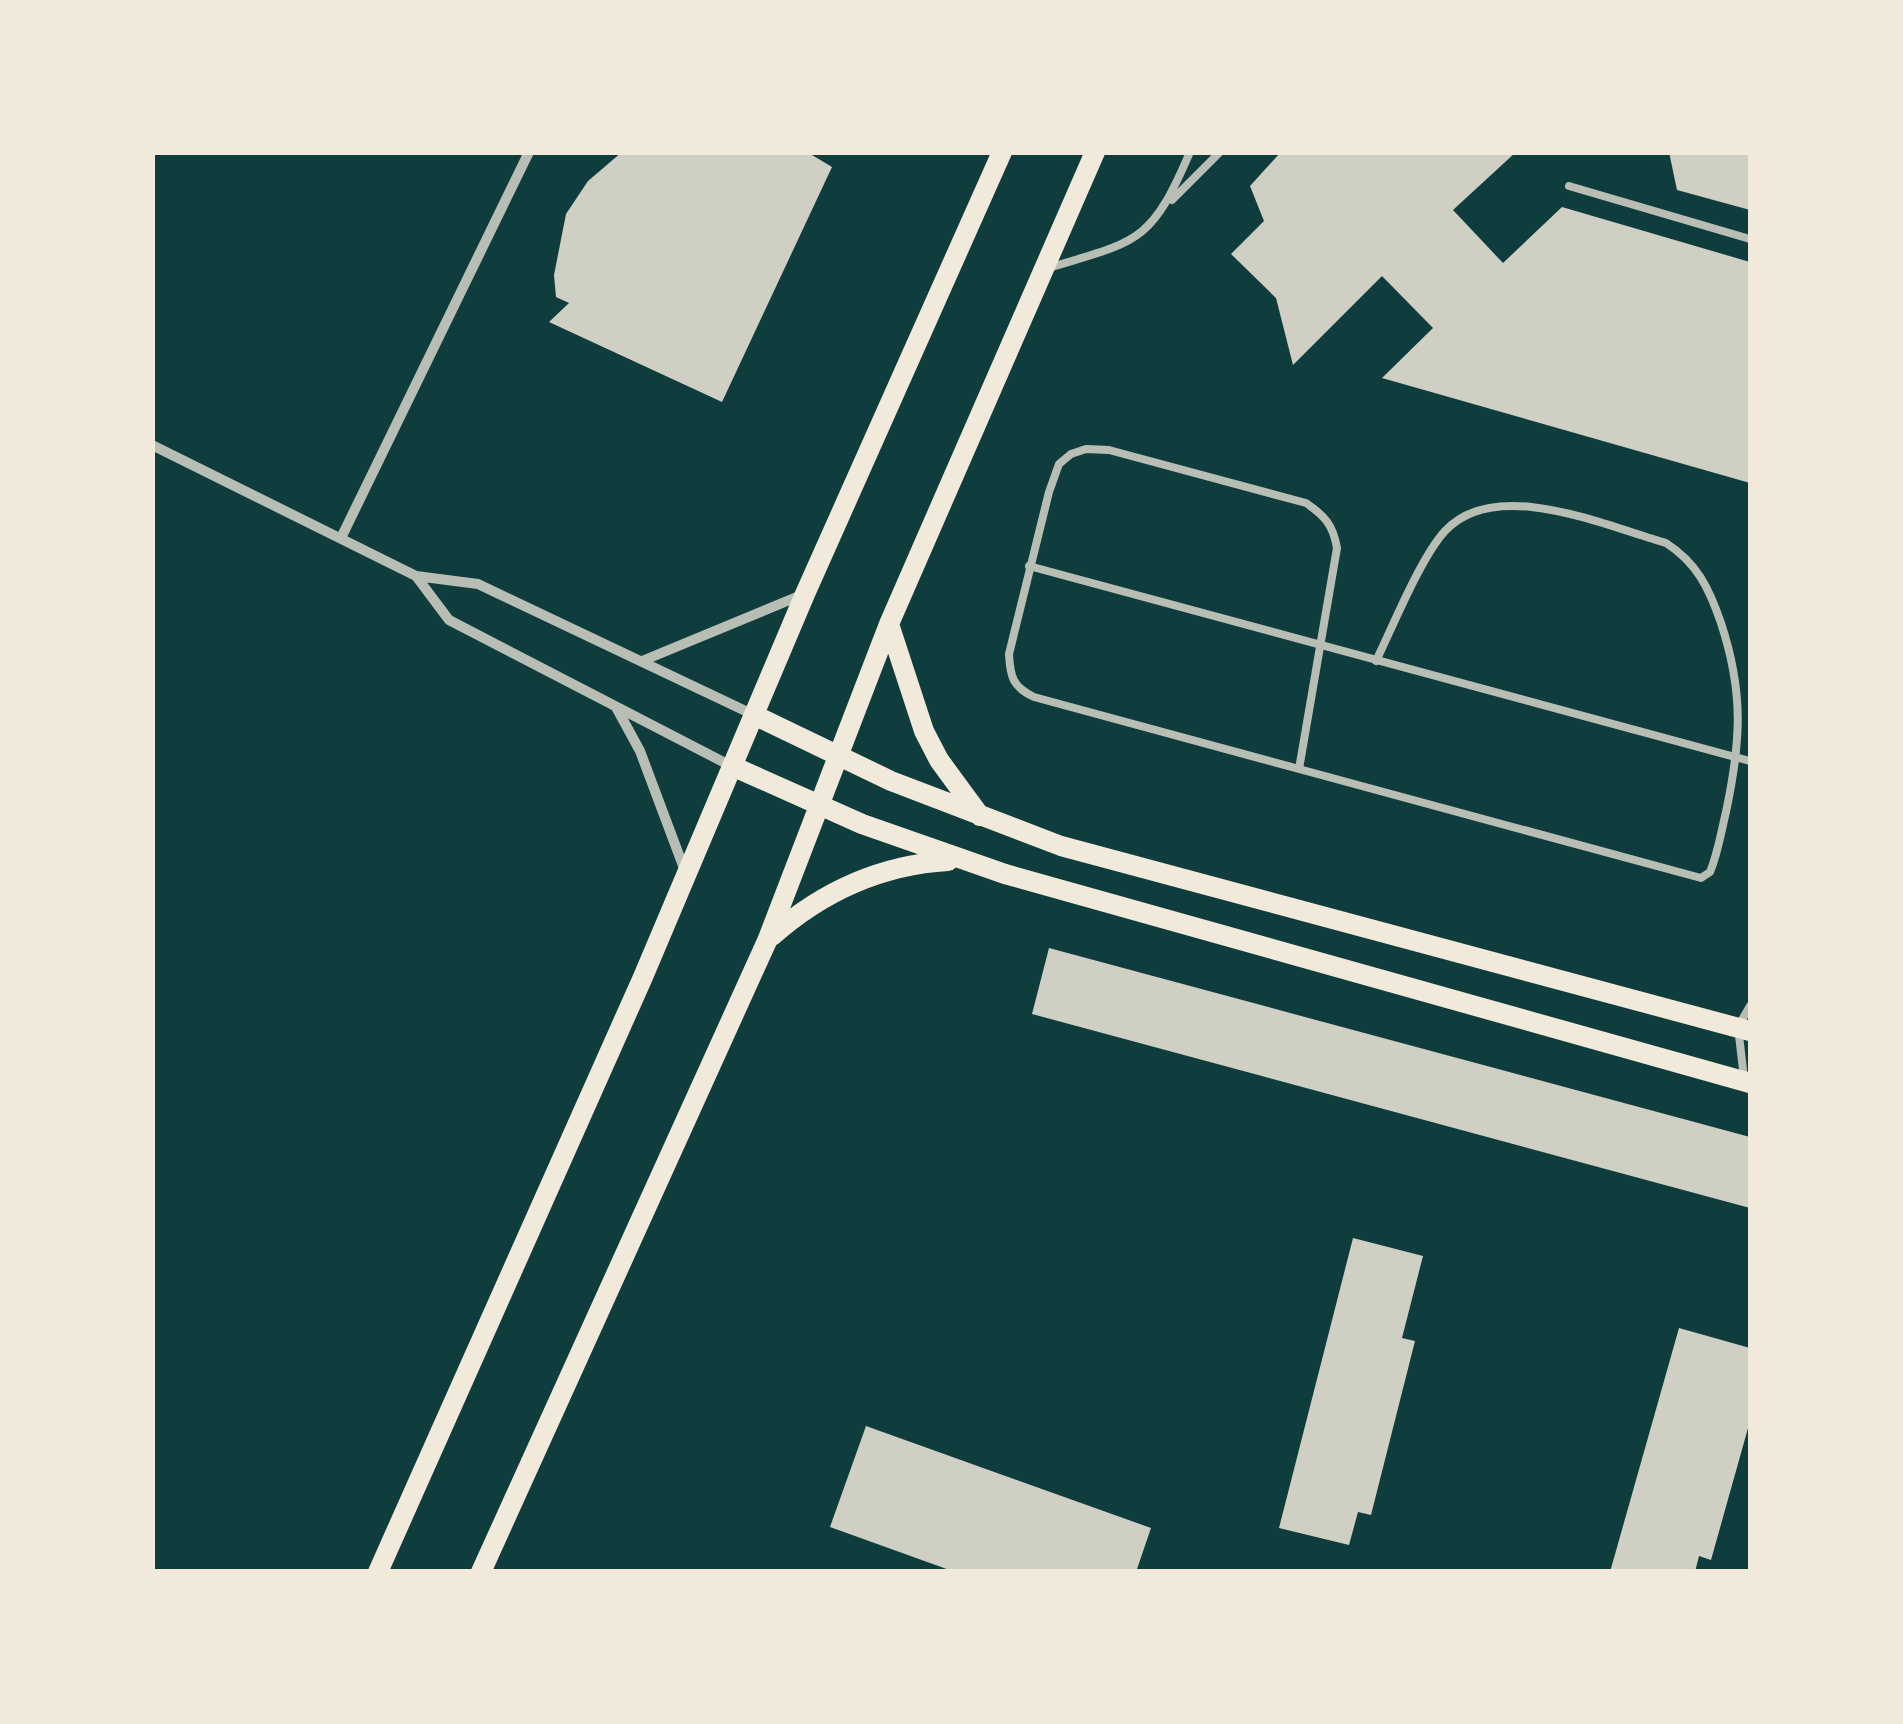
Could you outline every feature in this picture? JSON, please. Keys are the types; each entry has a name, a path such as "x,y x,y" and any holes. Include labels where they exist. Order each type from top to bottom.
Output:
{"main road":[{"path":"378,1572 1002,152"},
{"path":"481,1572 767,941 889,624 1096,152"},
{"path":"889,624 924,731 939,760 980,816"},
{"path":"754,715 838,756 1061,846 1744,1029"},
{"path":"732,766 916,845 962,860 1748,1081"},
{"path":"767,941 795,916 856,881 914,863 962,860"}],"street":[{"path":"341,538 528,152"},
{"path":"152,445 416,576 478,584 754,715"},
{"path":"416,576 450,620 732,766"},
{"path":"642,661 805,594"},
{"path":"615,706 640,751 686,875"}],"lane":[{"path":"1162,210 1190,152"},
{"path":"1044,270 1125,245 1145,231 1220,152"},
{"path":"1569,186 1750,239"},
{"path":"1299,769 1337,548 1334,529 1306,503 1271,491 1108,450 1086,448 1071,454 1059,464 1029,566 1010,654 1010,676 1018,689 1034,697 1299,769 1701,878 1714,862 1738,757 1739,698 1733,660 1708,586 1696,567 1666,543 1534,506 1507,504 1482,509 1445,531 1376,661"},
{"path":"1029,566 1750,761"},
{"path":"1748,1081 1744,1029 1750,1006"}],"building":[{"path":"622,152 807,152 832,167 722,402 549,322 569,303 556,297 554,275 566,214 588,181"},
{"path":"1281,152 1516,152 1453,210 1503,263 1562,207 1750,262 1750,483 1382,378 1433,328 1382,276 1293,365 1276,298 1231,254 1264,221 1250,186"},
{"path":"1669,152 1750,152 1750,210 1677,190"},
{"path":"1049,948 1750,1137 1750,1208 1032,1014"},
{"path":"1353,1238 1423,1256 1402,1338 1415,1341 1371,1515 1358,1512 1349,1545 1279,1528"},
{"path":"1679,1328 1750,1348 1750,1421 1711,1560 1699,1556 1695,1572 1610,1572"},
{"path":"866,1426 1151,1528 1136,1572 955,1572 830,1527"}]}
